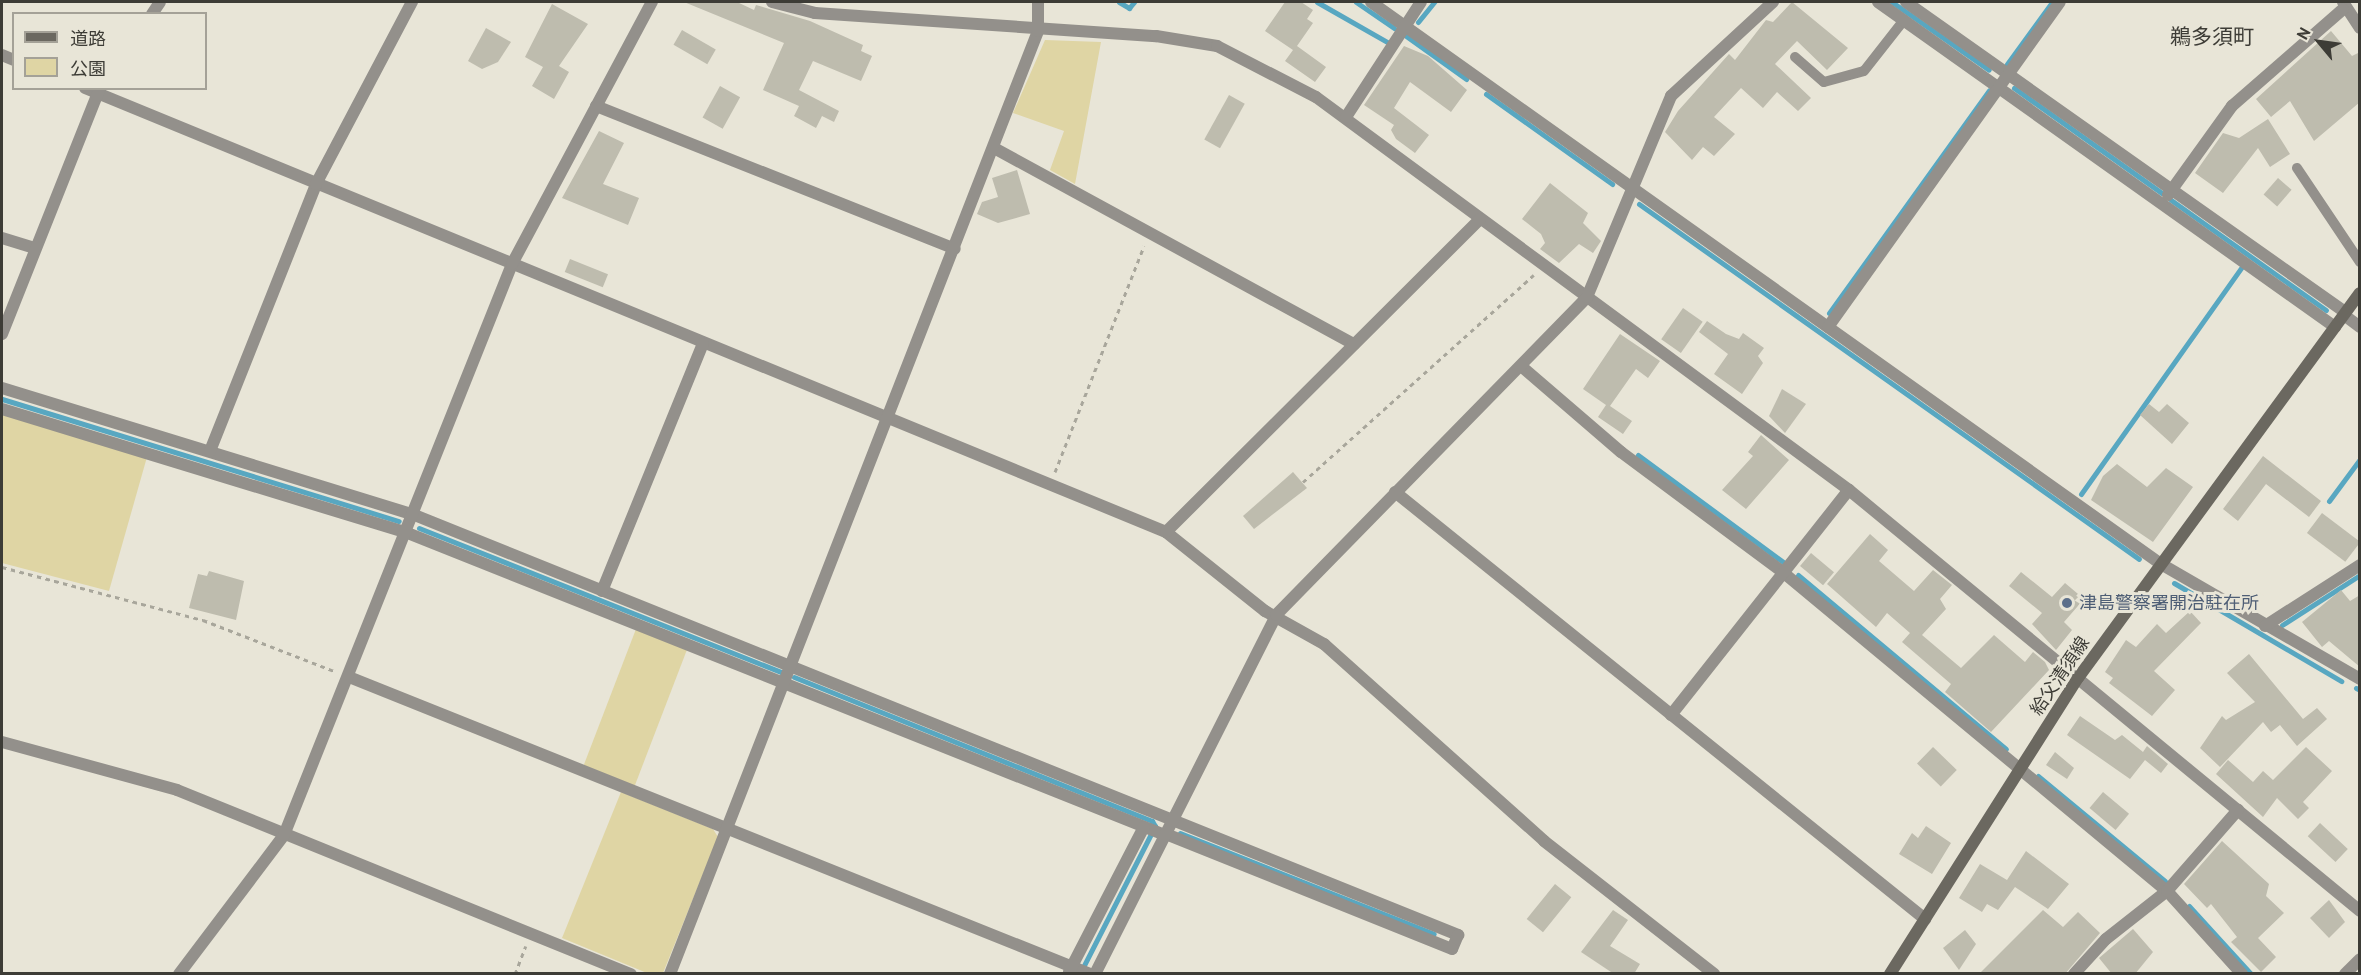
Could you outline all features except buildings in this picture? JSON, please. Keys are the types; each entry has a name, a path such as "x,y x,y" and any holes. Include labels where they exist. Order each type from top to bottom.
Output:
{"main road":[{"name":"給父清須線","path":"1890,974 2078,678 2360,293"}],"street":[{"path":"210,451 316,184 412,2"},
{"path":"179,974 284,835 512,264 651,2"},
{"path":"772,2 815,14 1038,31 1156,36 1217,46 1347,117 1480,219 1849,490 2358,906"},
{"path":"670,974 890,419 994,148 1038,31 1038,2"},
{"path":"1371,2 2161,564 2360,679"},
{"path":"1347,117 1404,24 1421,2"},
{"path":"349,677 1079,971 1276,615 1587,297 1630,186 1671,96 1773,2"},
{"path":"1878,2 2335,327"},
{"path":"1906,2 2172,190 2360,327"},
{"path":"1828,327 2060,2"},
{"path":"2162,204 2232,106 2343,5 2360,28"},
{"path":"2,334 94,90 703,344 1166,532 1276,615 1324,644 1544,841 1714,974"},
{"path":"596,106 955,249"},
{"path":"994,148 1354,344"},
{"path":"1166,532 1480,219"},
{"path":"2,238 35,248"},
{"path":"602,591 703,344"},
{"path":"1521,366 1622,452 1785,574 2167,891 2242,974"},
{"path":"2,388 412,514 791,667 1159,830 1458,935 1452,949 1159,830 784,684 405,532 2,409"},
{"path":"1671,715 1785,574 1849,490"},
{"path":"1395,492 1925,919"},
{"path":"2265,626 2360,564"},
{"path":"2,742 177,790 630,974"},
{"path":"2074,974 2106,939 2167,891 2238,810"},
{"path":"1095,974 1159,830"},
{"path":"2345,974 2360,959"}],"lane":[{"path":"1795,57 1824,82 1864,71 1904,20"},
{"path":"2297,168 2360,262"}],"path":[{"path":"1050,484 1150,232"},
{"path":"1303,482 1544,266"},
{"path":"2,567 203,620 349,677"},
{"path":"514,974 531,933"}],"green space":[{"path":"1045,40 1101,42 1075,184 1050,170 1064,131 1013,113"},
{"path":"2,414 147,457 109,591 2,563"},
{"path":"636,629 687,649 635,786 583,766"},
{"path":"621,792 713,829 718,837 663,973 647,973 562,938"}],"waterway":[{"path":"1119,2 1129,8 1134,2"},
{"path":"1317,2 1387,42"},
{"path":"1356,2 1394,28"},
{"path":"1418,22 1434,2"},
{"path":"1892,2 1989,70"},
{"path":"2007,64 2052,2"},
{"path":"1406,36 1466,79"},
{"path":"2014,88 2162,193"},
{"path":"1829,313 1989,90"},
{"path":"1486,94 1612,184"},
{"path":"2171,200 2326,310"},
{"path":"1639,204 2139,559"},
{"path":"2081,494 2242,267"},
{"path":"2,399 399,521"},
{"path":"1638,455 1783,562"},
{"path":"2329,501 2360,459"},
{"path":"419,528 783,673"},
{"path":"1798,575 2006,749"},
{"path":"2282,625 2360,575"},
{"path":"2174,583 2341,681"},
{"path":"794,677 1152,821 1155,826 1082,969"},
{"path":"2356,688 2360,690"},
{"path":"2038,776 2165,881"},
{"path":"1180,833 1434,934"},
{"path":"2189,906 2251,974"}],"place":[{"name":"津島警察署開治駐在所","path":"2067,603"}],"district":[{"name":"鵜多須町","path":"2212,37"}]}
